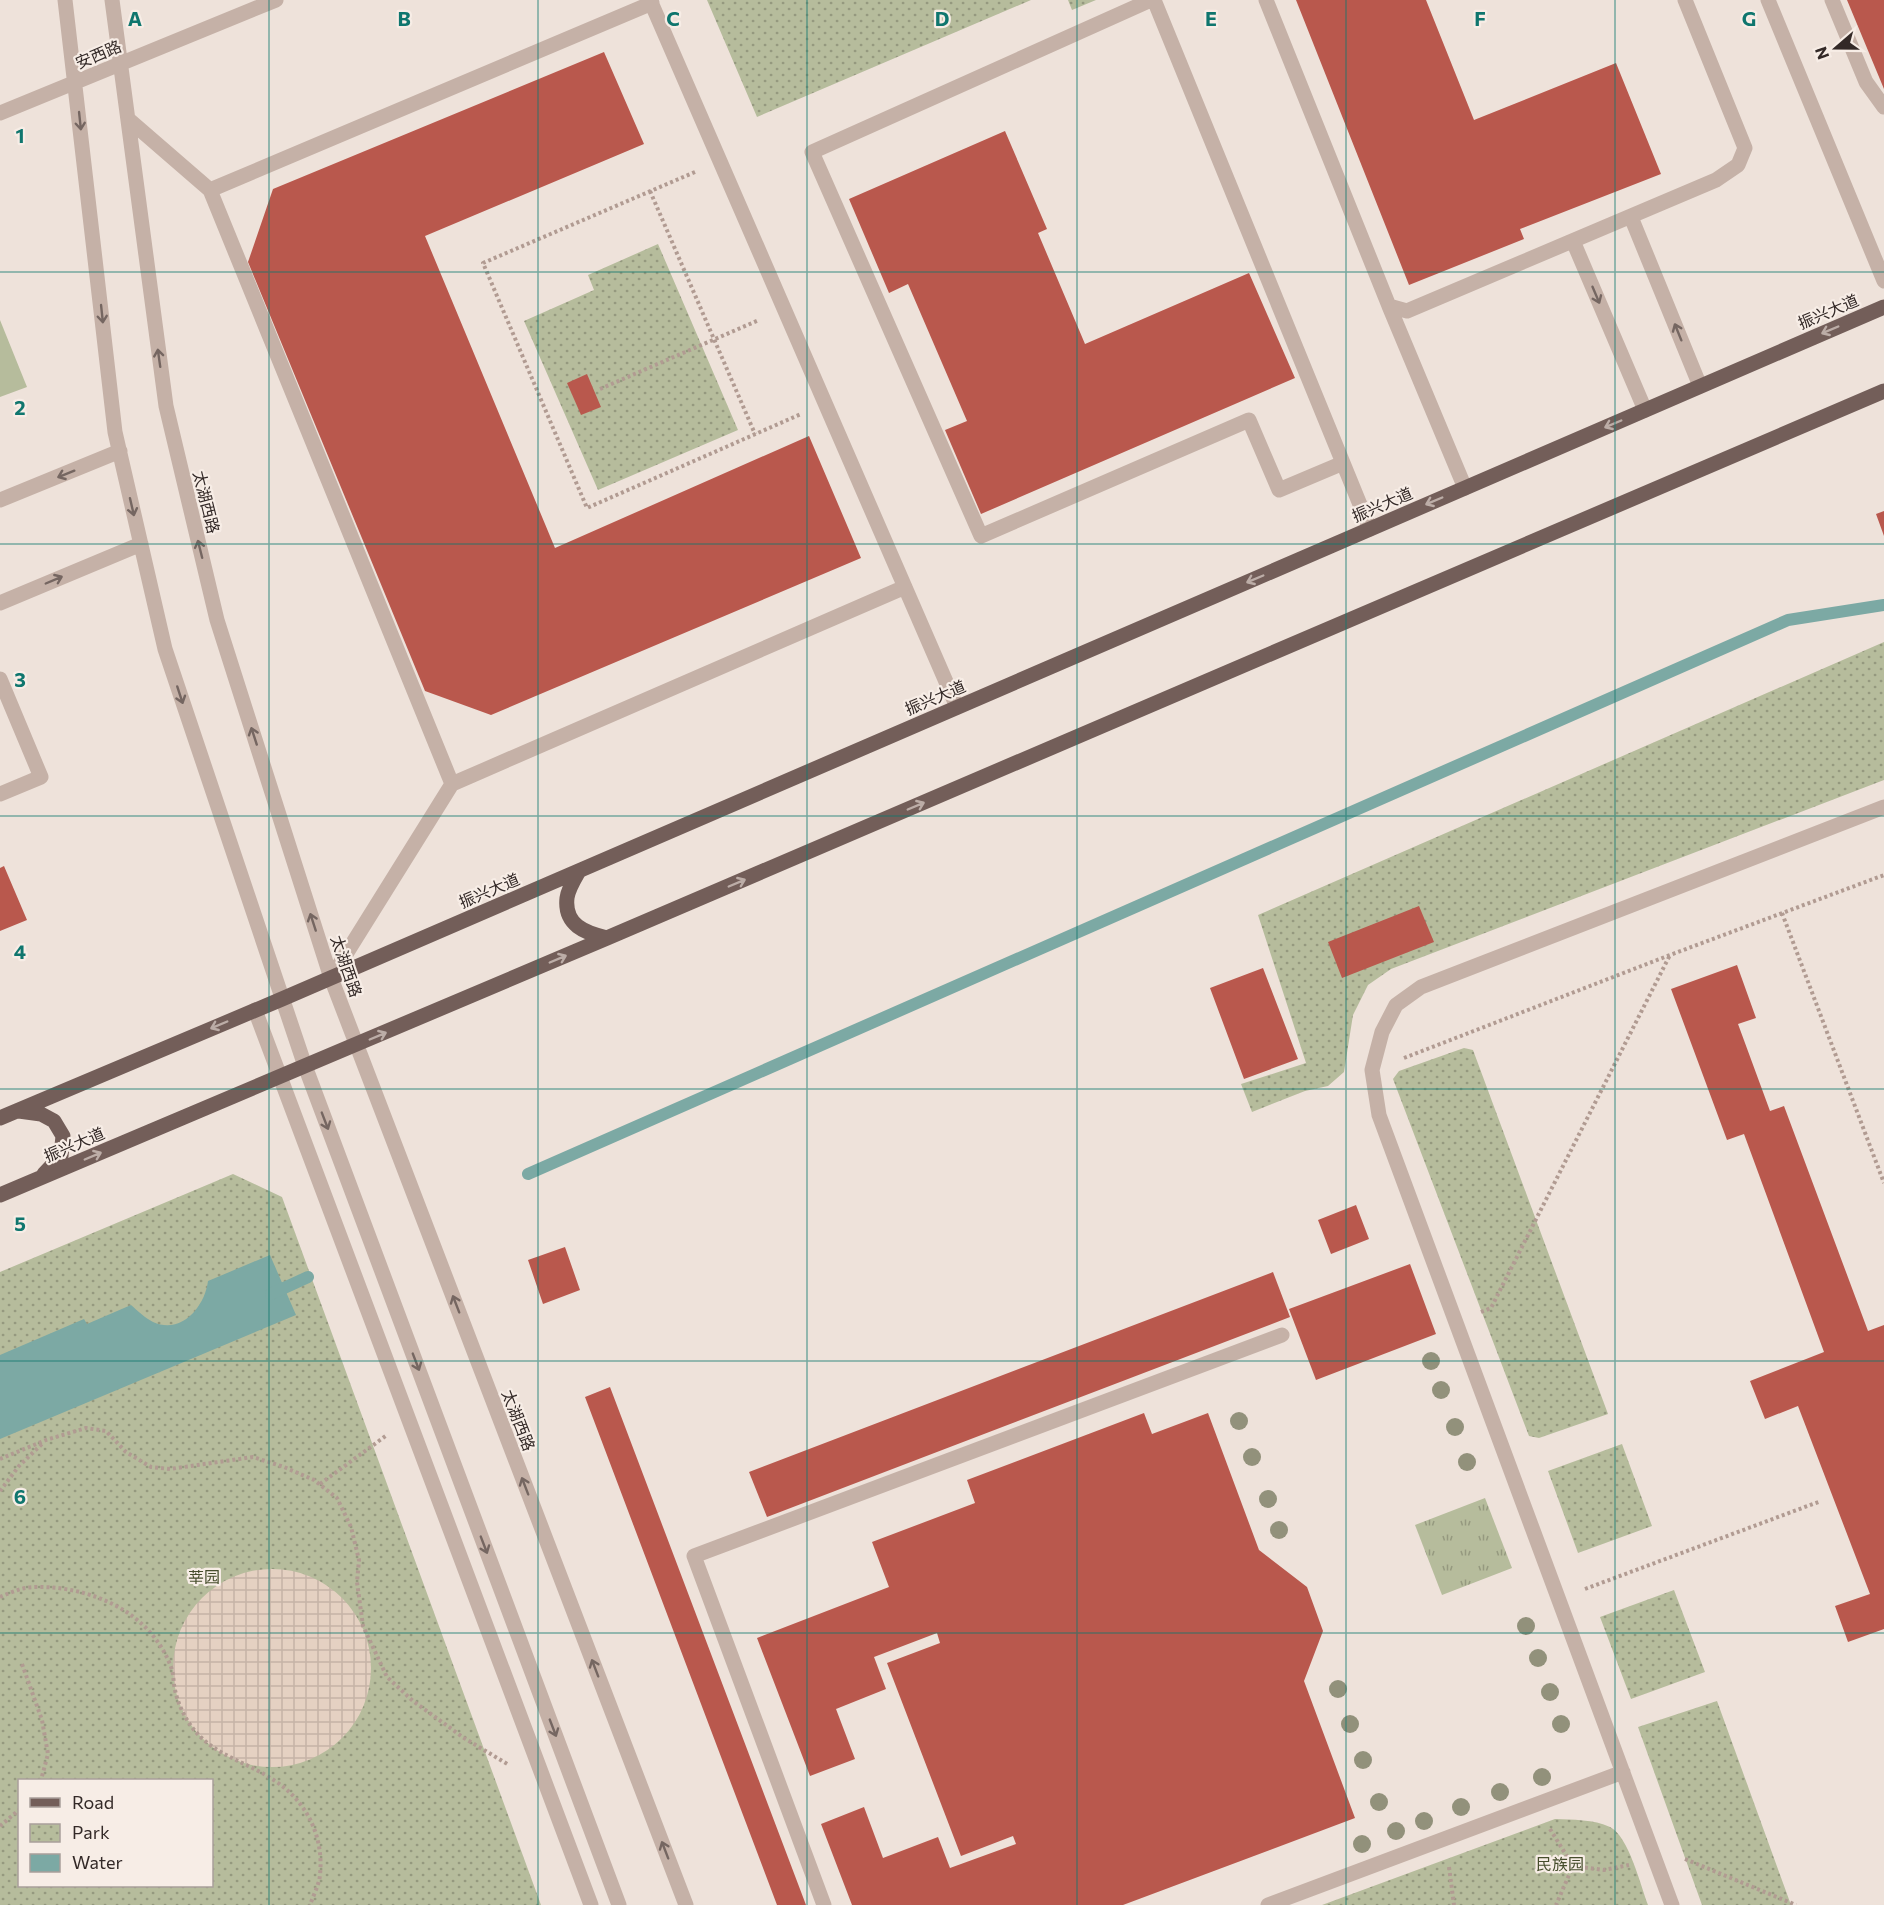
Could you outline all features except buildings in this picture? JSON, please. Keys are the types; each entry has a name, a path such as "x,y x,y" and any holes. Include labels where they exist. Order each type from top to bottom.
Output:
{"main road":[{"name":"振兴大道","path":"0,1118 331,978 1884,307"},
{"name":"振兴大道","path":"0,1195 357,1045 1884,392"},
{"path":"579,871 567,897 569,912 575,926 588,934 607,938"},
{"path":"17,1111 41,1114 54,1121 63,1136 61,1156 40,1178"}],"street":[{"path":"65,0 115,432 165,649 305,1066 620,1905"},
{"name":"太湖西路","path":"112,0 166,406 217,620 331,978 686,1905"},
{"name":"安西路","path":"0,113 276,0"},
{"path":"1343,463 1279,490 1249,420 981,536 812,152 1153,0 1343,463 1370,529"},
{"path":"1266,0 1465,488"},
{"path":"1389,306 1407,311 1716,180 1738,165 1745,148 1685,0"},
{"path":"1768,0 1884,280"},
{"path":"1832,0 1866,82 1884,107"},
{"path":"210,190 651,1 957,707"},
{"path":"128,119 210,190 452,784"},
{"path":"1631,217 1700,386"},
{"path":"1573,241 1645,410"},
{"path":"0,500 120,452"},
{"path":"0,603 141,544"},
{"path":"331,978 452,784 905,587"},
{"path":"0,678 41,777 0,794"},
{"path":"1672,1905 1379,1115 1372,1070 1382,1032 1396,1005 1421,987 1884,807"},
{"path":"255,1010 591,1905"},
{"path":"824,1905 694,1556 1282,1335"},
{"path":"1268,1905 1623,1772"}],"path":[{"path":"720,161 483,263 587,508 826,402"},
{"path":"650,191 755,434"},
{"path":"600,389 784,309"},
{"path":"1372,1070 1884,875"},
{"path":"1782,913 1884,1183"},
{"path":"1456,1322 1491,1308 1670,955"},
{"path":"320,1485 409,1418"},
{"path":"0,1459 46,1440 86,1428 106,1431 126,1452 151,1467 170,1469 253,1457 314,1480 337,1498 351,1527 359,1560 357,1582 363,1626 387,1677 413,1701 464,1738 548,1789"},
{"path":"0,1491 19,1466 46,1440"},
{"path":"1559,1599 1821,1501"},
{"path":"0,1597 23,1588 48,1587 77,1590 106,1599 133,1615 149,1630 172,1669 175,1690 182,1711 194,1730 208,1745 273,1779 297,1800 311,1819 319,1841 320,1876 310,1905"},
{"path":"22,1664 42,1720 48,1754 41,1779"},
{"path":"1537,1804 1563,1853 1573,1866 1556,1905"},
{"path":"0,1826 18,1811"},
{"path":"1442,1840 1452,1879 1454,1905"}],"green space":[{"path":"707,0 1031,0 757,117"},
{"path":"1068,0 1096,0 1072,10"},
{"path":"658,244 738,430 598,490 524,321 594,290 588,275"},
{"path":"0,320 27,387 0,397"},
{"path":"1884,642 1884,780 1391,969 1368,985 1353,1015 1344,1072 1328,1086 1305,1091 1252,1112 1241,1084 1306,1063 1258,915"},
{"path":"1464,1048 1473,1050 1608,1414 1539,1438 1529,1436 1393,1079 1399,1071"},
{"name":"莘园","path":"233,1174 282,1197 541,1905 0,1905 0,1272"},
{"path":"1622,1444 1652,1526 1578,1553 1548,1471"},
{"path":"1485,1498 1512,1568 1442,1595 1415,1525"},
{"path":"1674,1590 1705,1672 1631,1699 1600,1617"},
{"path":"1717,1701 1791,1905 1702,1905 1638,1727"},
{"name":"民族园","path":"1555,1819 1583,1820 1610,1827 1617,1832 1628,1851 1648,1905 1322,1905"}],"shaded area":[{"path":"262,1569 282,1569 319,1580 349,1605 364,1630 371,1658 367,1697 360,1715 335,1745 319,1756 301,1763 282,1767 262,1767 225,1756 195,1731 184,1715 177,1697 173,1678 173,1658 184,1621 209,1591 225,1580 243,1573"}],"water":[{"path":"270,1255 296,1315 0,1439 0,1355 84,1319 87,1324 131,1305 153,1322 173,1325 190,1316 197,1308 208,1281"}],"waterway":[{"path":"528,1174 1788,620 1884,605"},
{"path":"271,1294 308,1277"}]}
